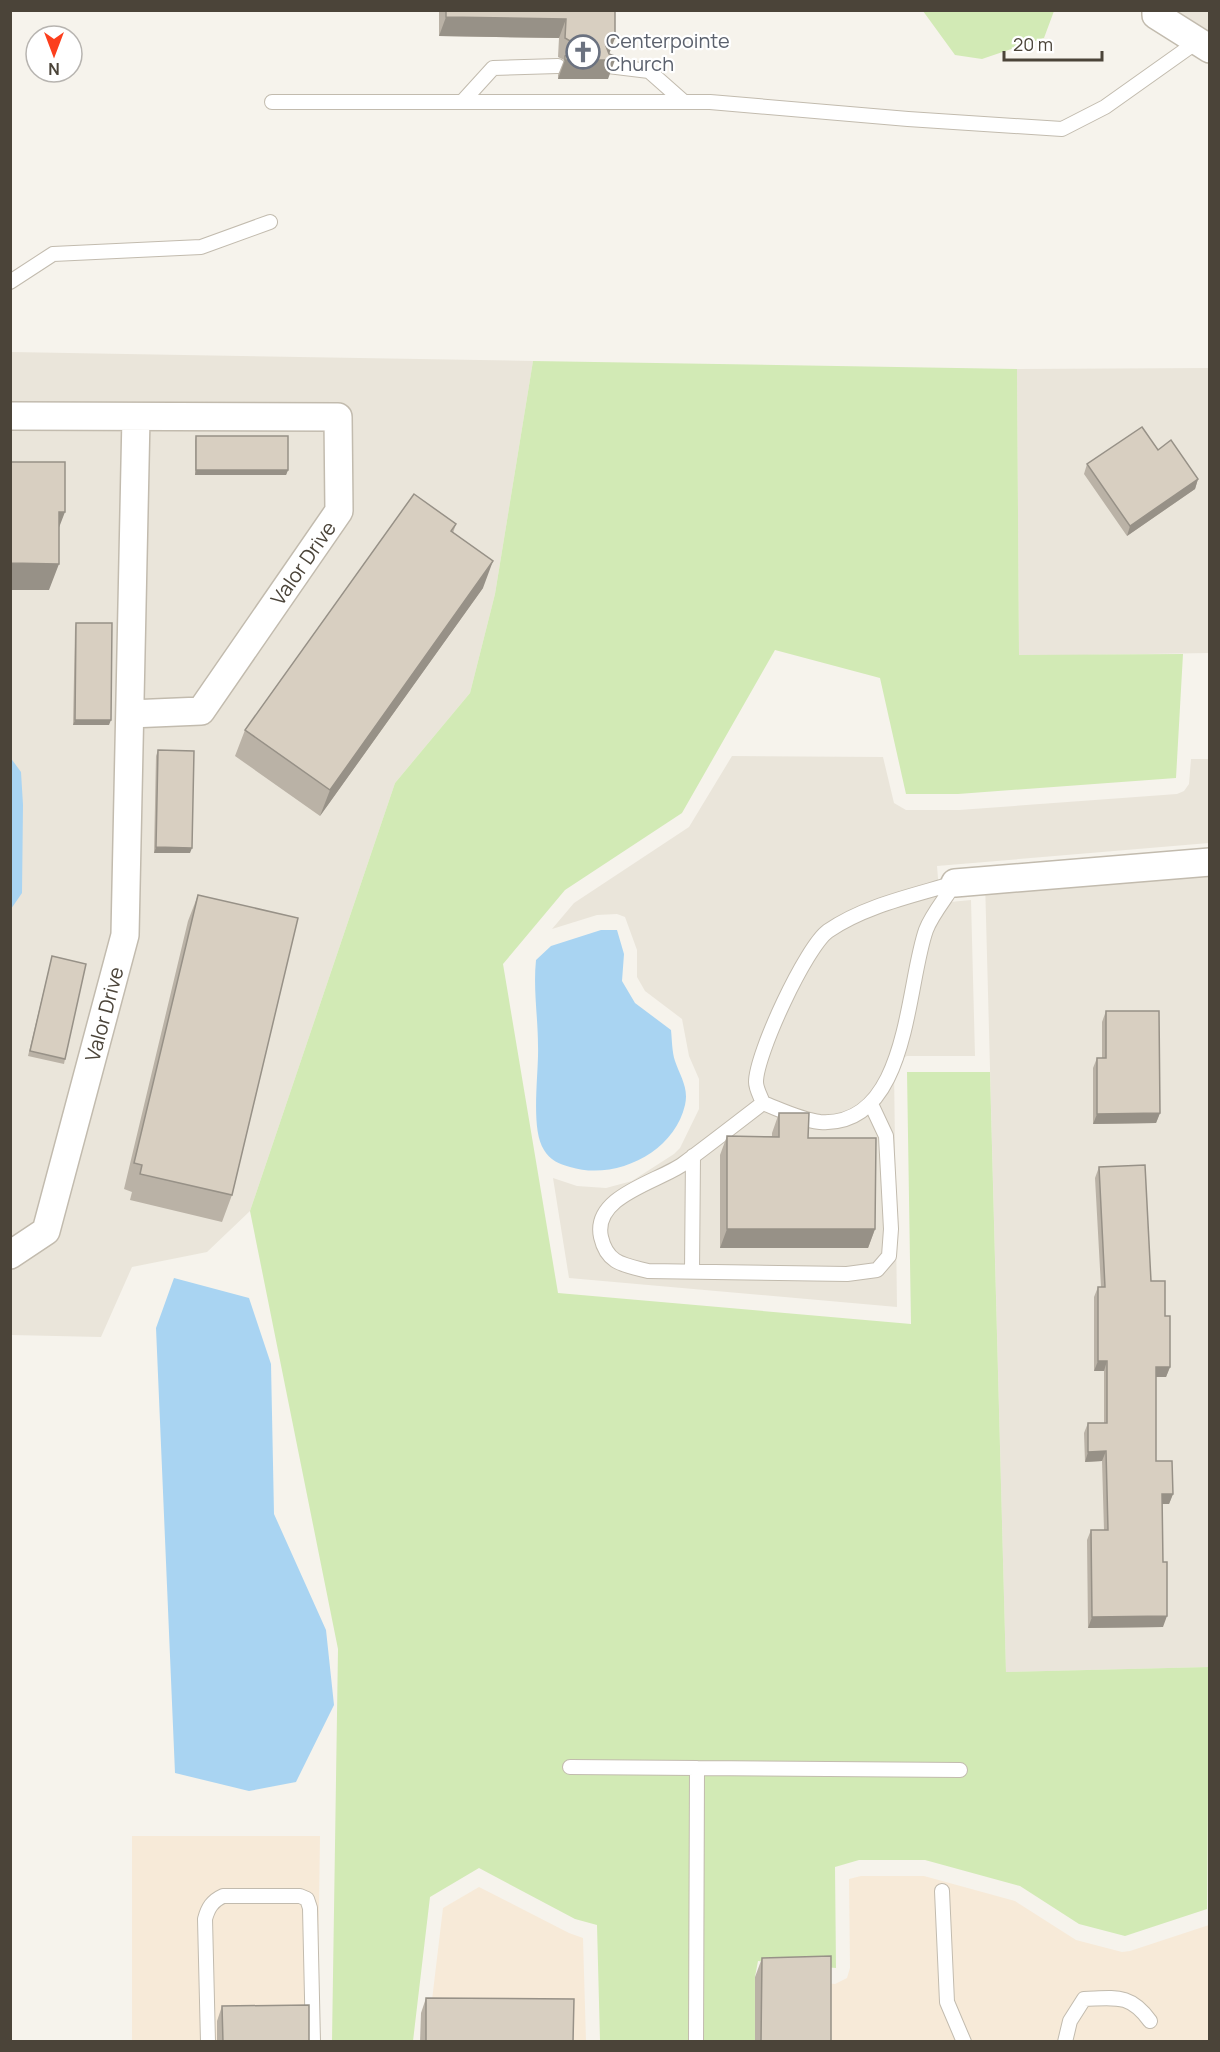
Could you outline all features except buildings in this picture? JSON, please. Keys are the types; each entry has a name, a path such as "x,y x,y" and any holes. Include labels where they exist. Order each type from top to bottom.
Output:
{"street":[{"path":"1156,13 1204,45"},
{"name":"Valor Drive","path":"10,416 338,417 339,511 201,711 130,714"},
{"name":"Valor Drive","path":"10,1255 45,1231 125,935 136,417"},
{"path":"955,883 1209,862"}],"lane":[{"path":"272,102 684,102 1062,129 1105,106 1204,45"},
{"path":"463,101 493,69 558,66"},
{"path":"608,66 649,71 684,102"},
{"path":"10,282 53,254 201,247 270,222"},
{"path":"955,883 927,929 903,1039 872,1104 847,1119 820,1122 763,1103 755,1084 762,1051 793,981 825,933 855,915 955,883"},
{"path":"763,1103 682,1165 619,1198 602,1216 600,1231 604,1250 618,1263 648,1271 847,1274 877,1270 889,1256 891,1228 886,1136 872,1104"},
{"path":"692,1271 693,1156"},
{"path":"570,1767 960,1770"},
{"path":"696,2042 697,1768"},
{"path":"942,1892 947,2002 964,2042"},
{"path":"208,2042 204,1919 208,1909 214,1900 223,1896 300,1896 307,1899 310,1908 313,2042"},
{"path":"1065,2042 1070,2021 1084,1999 1121,1998 1138,2005 1150,2021"}],"shaded area":[{"path":"1156,11 1209,11 1209,49"},
{"path":"11,352 533,361 495,594 470,693 395,783 250,1211 207,1252 132,1267 101,1337 11,1335"},
{"path":"1209,368 1209,653 1019,656 1017,369"},
{"path":"732,756 883,757 894,803 906,810 959,810 1177,794 1184,791 1189,784 1191,759 1209,759 1209,843 937,866 940,903 971,900 975,1056 907,1056 899,1060 894,1068 897,1307 569,1278 553,1178 577,1186 606,1188 632,1181 674,1154 680,1148 699,1109 699,1079 689,1056 682,1019 645,991 637,977 637,950 625,917 617,914 597,915 552,929 574,903 689,827"},
{"path":"1209,862 1209,1667 1006,1672 985,880"},
{"path":"132,1836 320,1836 317,2041 132,2041"},
{"path":"861,1876 924,1876 1015,1901 1076,1940 1122,1952 1209,1925 1209,2041 769,2042 770,1978 835,1984 847,1978 850,1968 849,1879"},
{"path":"479,1887 583,1938 586,2041 427,2042 443,1908"}],"green space":[{"path":"923,11 1054,11 1044,38 982,59 955,55"},
{"path":"533,361 1017,369 1019,655 1183,654 1176,778 958,794 906,794 880,678 775,650 682,813 565,890 503,964 558,1293 911,1324 907,1072 990,1072 1006,1672 1209,1667 1207,1909 1125,1936 1079,1924 1020,1886 925,1860 859,1860 835,1867 836,1968 758,1961 755,1977 755,2041 600,2041 597,1925 575,1919 479,1868 430,1897 413,2041 332,2041 338,1649 250,1211 395,783 470,693 495,594"}],"water":[{"path":"10,757 21,772 23,805 22,893 11,909"},
{"path":"601,930 617,930 624,954 622,981 635,1003 671,1030 674,1057 685,1088 686,1099 679,1122 669,1137 656,1149 623,1166 605,1170 587,1170 555,1161 546,1153 540,1141 536,1115 538,1046 535,971 536,960 551,946"},
{"path":"174,1278 249,1298 271,1364 274,1514 326,1630 334,1705 296,1782 249,1791 175,1773 156,1328"}],"place":[{"name":"Centerpointe Church","path":"583,52"}]}
